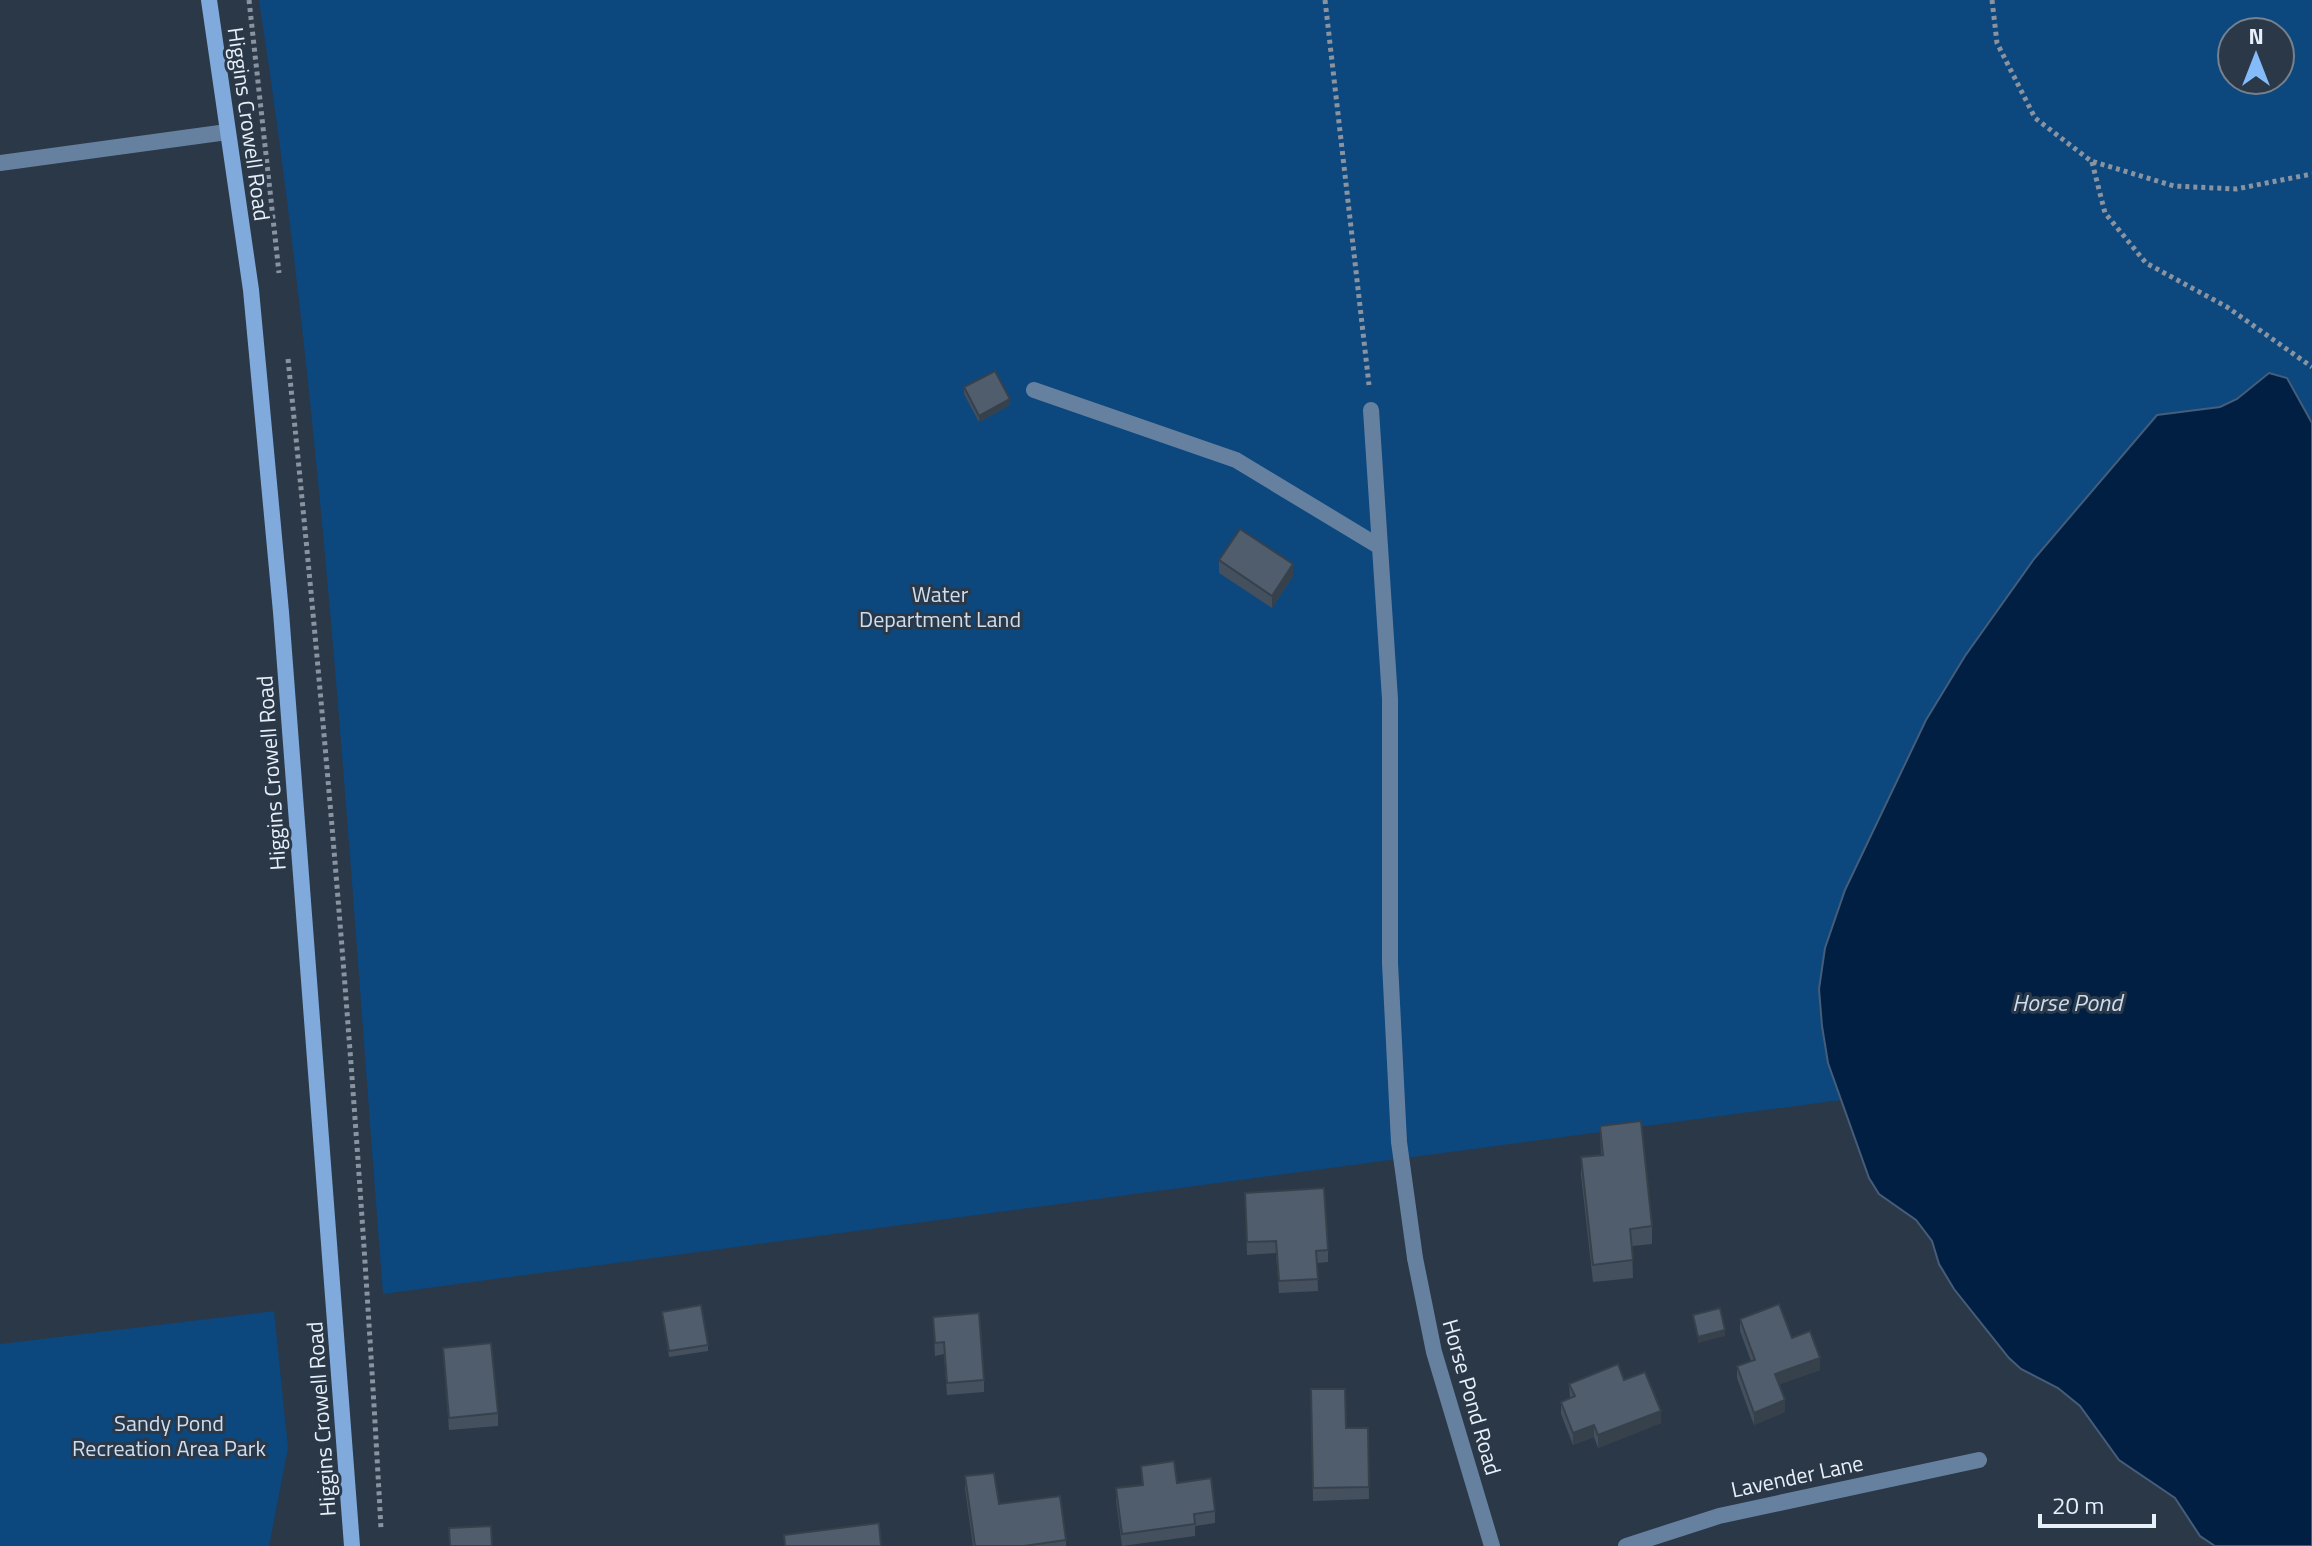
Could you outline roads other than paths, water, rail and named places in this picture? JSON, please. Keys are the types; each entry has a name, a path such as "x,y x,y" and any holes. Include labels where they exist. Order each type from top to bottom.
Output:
{"main road":[{"name":"Higgins Crowell Road","path":"209,0 251,290 281,612 352,1546"}],"street":[{"path":"0,163 227,132"},
{"path":"1034,390 1236,460 1380,547"},
{"name":"Horse Pond Road","path":"1371,410 1390,699 1390,963 1399,1142 1415,1258 1434,1352 1492,1546"},
{"name":"Lavender Lane","path":"1626,1546 1719,1516 1979,1460"}],"water":[{"name":"Horse Pond","path":"2269,373 2287,378 2312,423 2312,1546 2215,1546 2200,1536 2175,1498 2119,1460 2080,1406 2058,1388 2021,1369 2009,1358 1954,1289 1939,1264 1932,1241 1916,1220 1879,1194 1869,1178 1828,1063 1819,989 1825,948 1845,890 1926,720 1965,656 2034,559 2157,415 2220,407 2237,399"}],"park label":[{"name":"Water Department Land","path":"940,606"},
{"name":"Sandy Pond Recreation Area Park","path":"169,1436"}]}
